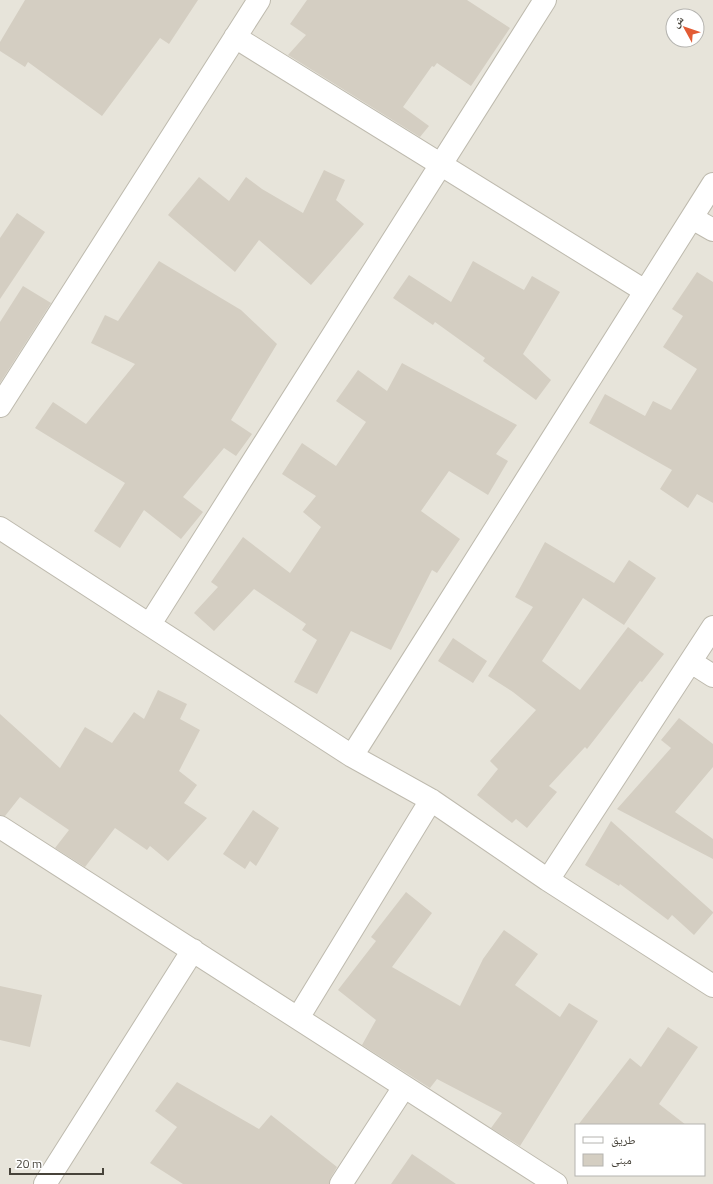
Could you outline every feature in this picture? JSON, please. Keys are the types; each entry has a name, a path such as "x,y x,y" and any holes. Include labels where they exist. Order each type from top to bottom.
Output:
{"street":[{"path":"0,406 259,0"},
{"path":"150,624 545,0"},
{"path":"235,37 645,291"},
{"path":"352,756 713,184"},
{"path":"692,218 713,230"},
{"path":"0,528 352,756 431,800 548,880 713,986"},
{"path":"548,880 713,626"},
{"path":"691,662 713,676"},
{"path":"298,1018 431,800"},
{"path":"0,827 556,1184"},
{"path":"45,1184 193,950"},
{"path":"341,1184 404,1087"}],"shaded area":[{"path":"0,0 713,0 713,1184 0,1184"}],"building":[{"path":"25,0 198,0 169,44 160,38 102,116 28,62 25,67 0,51 0,42"},
{"path":"307,0 467,0 510,28 471,86 437,63 434,67 432,66 403,107 429,126 420,137 288,55 306,35 290,24"},
{"path":"324,170 345,180 336,200 364,224 311,285 259,240 235,272 168,215 199,177 229,201 246,177 262,189 303,213"},
{"path":"17,213 45,232 0,299 0,238"},
{"path":"159,261 241,310 277,344 231,420 252,434 236,456 224,448 183,497 203,512 181,539 144,510 120,548 94,531 125,483 35,428 53,402 86,424 135,364 91,343 105,315 118,321"},
{"path":"473,261 524,290 532,276 560,292 523,354 551,380 536,400 483,361 485,358 435,322 433,325 393,298 409,275 451,302"},
{"path":"697,272 713,282 713,503 697,494 688,508 660,489 672,470 589,423 605,394 645,416 653,401 671,410 697,369 663,347 683,316 672,309"},
{"path":"23,286 51,303 0,383 0,322"},
{"path":"402,363 517,425 496,454 508,461 488,495 449,471 421,511 460,539 437,573 432,570 391,650 351,631 317,694 294,682 317,640 302,630 306,624 254,589 214,631 194,613 218,587 211,582 243,537 290,573 321,527 303,512 316,496 282,474 302,443 336,466 366,422 336,401 358,370 387,391"},
{"path":"545,542 614,583 629,560 656,578 624,625 583,598 542,661 580,690 628,627 664,654 642,682 640,681 587,749 585,747 549,786 557,792 527,828 516,819 512,823 477,795 498,769 490,761 536,710 513,692 488,676 533,607 515,597"},
{"path":"453,638 487,661 473,683 438,661"},
{"path":"158,690 187,704 180,719 200,730 179,771 197,785 184,803 207,818 168,861 150,846 147,850 115,828 85,867 55,848 69,830 20,797 5,816 0,815 0,714 60,768 85,727 112,743 134,712 144,719"},
{"path":"679,718 713,744 713,767 675,812 713,839 713,859 617,809 671,748 661,740"},
{"path":"253,810 279,828 256,866 250,861 245,869 223,854"},
{"path":"611,821 713,912 694,935 672,915 668,920 620,884 619,886 585,865"},
{"path":"406,892 432,913 392,967 460,1006 483,959 504,930 538,954 515,985 560,1017 569,1003 598,1021 520,1146 491,1128 502,1113 437,1079 430,1088 362,1045 376,1020 338,990 376,941 371,937"},
{"path":"0,986 42,995 30,1047 0,1040"},
{"path":"668,1027 698,1047 659,1104 685,1124 579,1124 630,1058 641,1067"},
{"path":"177,1082 259,1129 271,1115 337,1167 329,1184 183,1184 150,1163 177,1127 155,1111"},
{"path":"412,1154 456,1184 391,1184"}]}
